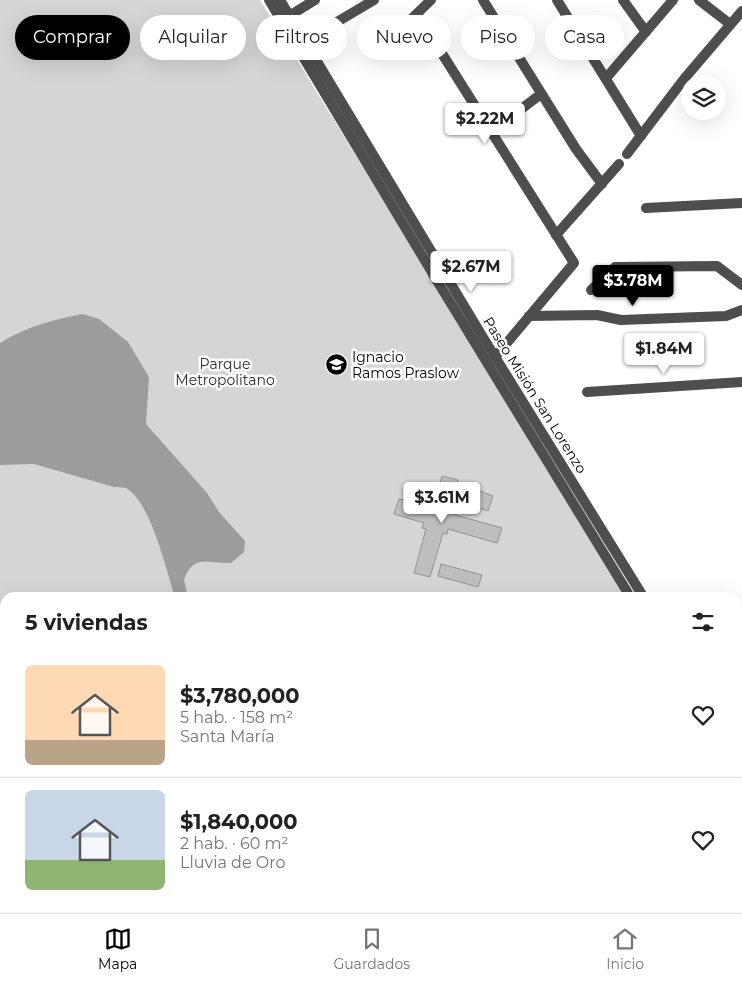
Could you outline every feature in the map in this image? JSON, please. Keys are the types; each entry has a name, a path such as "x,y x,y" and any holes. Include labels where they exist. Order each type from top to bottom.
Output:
{"street":[{"name":"Paseo Misión San Lorenzo","path":"269,0 282,15"},
{"name":"Paseo Misión San Lorenzo","path":"280,0 284,15"},
{"path":"290,15 315,0"},
{"path":"347,16 374,0"},
{"path":"431,0 418,14 574,263 495,357"},
{"path":"483,0 541,94 602,184"},
{"path":"557,0 607,78 641,136"},
{"path":"623,0 646,32"},
{"path":"607,78 673,0"},
{"path":"699,0 730,24"},
{"path":"627,154 684,79 742,11"},
{"name":"Paseo Misión San Lorenzo","path":"311,60 439,284 627,592"},
{"name":"Paseo Misión San Lorenzo","path":"312,60 640,592"},
{"path":"492,132 541,94"},
{"path":"556,235 619,164"},
{"path":"646,208 742,203"},
{"path":"591,290 615,267 718,266 742,285"},
{"path":"529,316 597,315 621,320 726,316 742,310"},
{"path":"587,392 742,382"}],"green space":[{"name":"Parque Metropolitano","path":"0,0 260,0 269,15 256,15 256,60 297,60 625,592 0,592"}],"shaded area":[{"path":"83,314 99,319 128,342 149,377 146,424 207,493 219,512 245,541 244,552 231,563 203,562 192,566 184,580 187,592 173,592 150,522 143,507 126,488 114,487 34,464 0,465 0,343 20,332 61,318"}],"building":[{"path":"442,476 458,480 449,509 453,510 452,514 502,528 497,543 448,529 447,534 443,533 430,577 414,573 426,529 422,528 424,523 394,514 399,499 429,507 430,503 433,505"},
{"path":"459,483 493,496 488,511 476,507 474,513 456,507 461,491 457,490"},
{"path":"441,564 482,575 478,587 438,576"}],"place":[{"name":"Ignacio Ramos Praslow","path":"336,365"}]}
